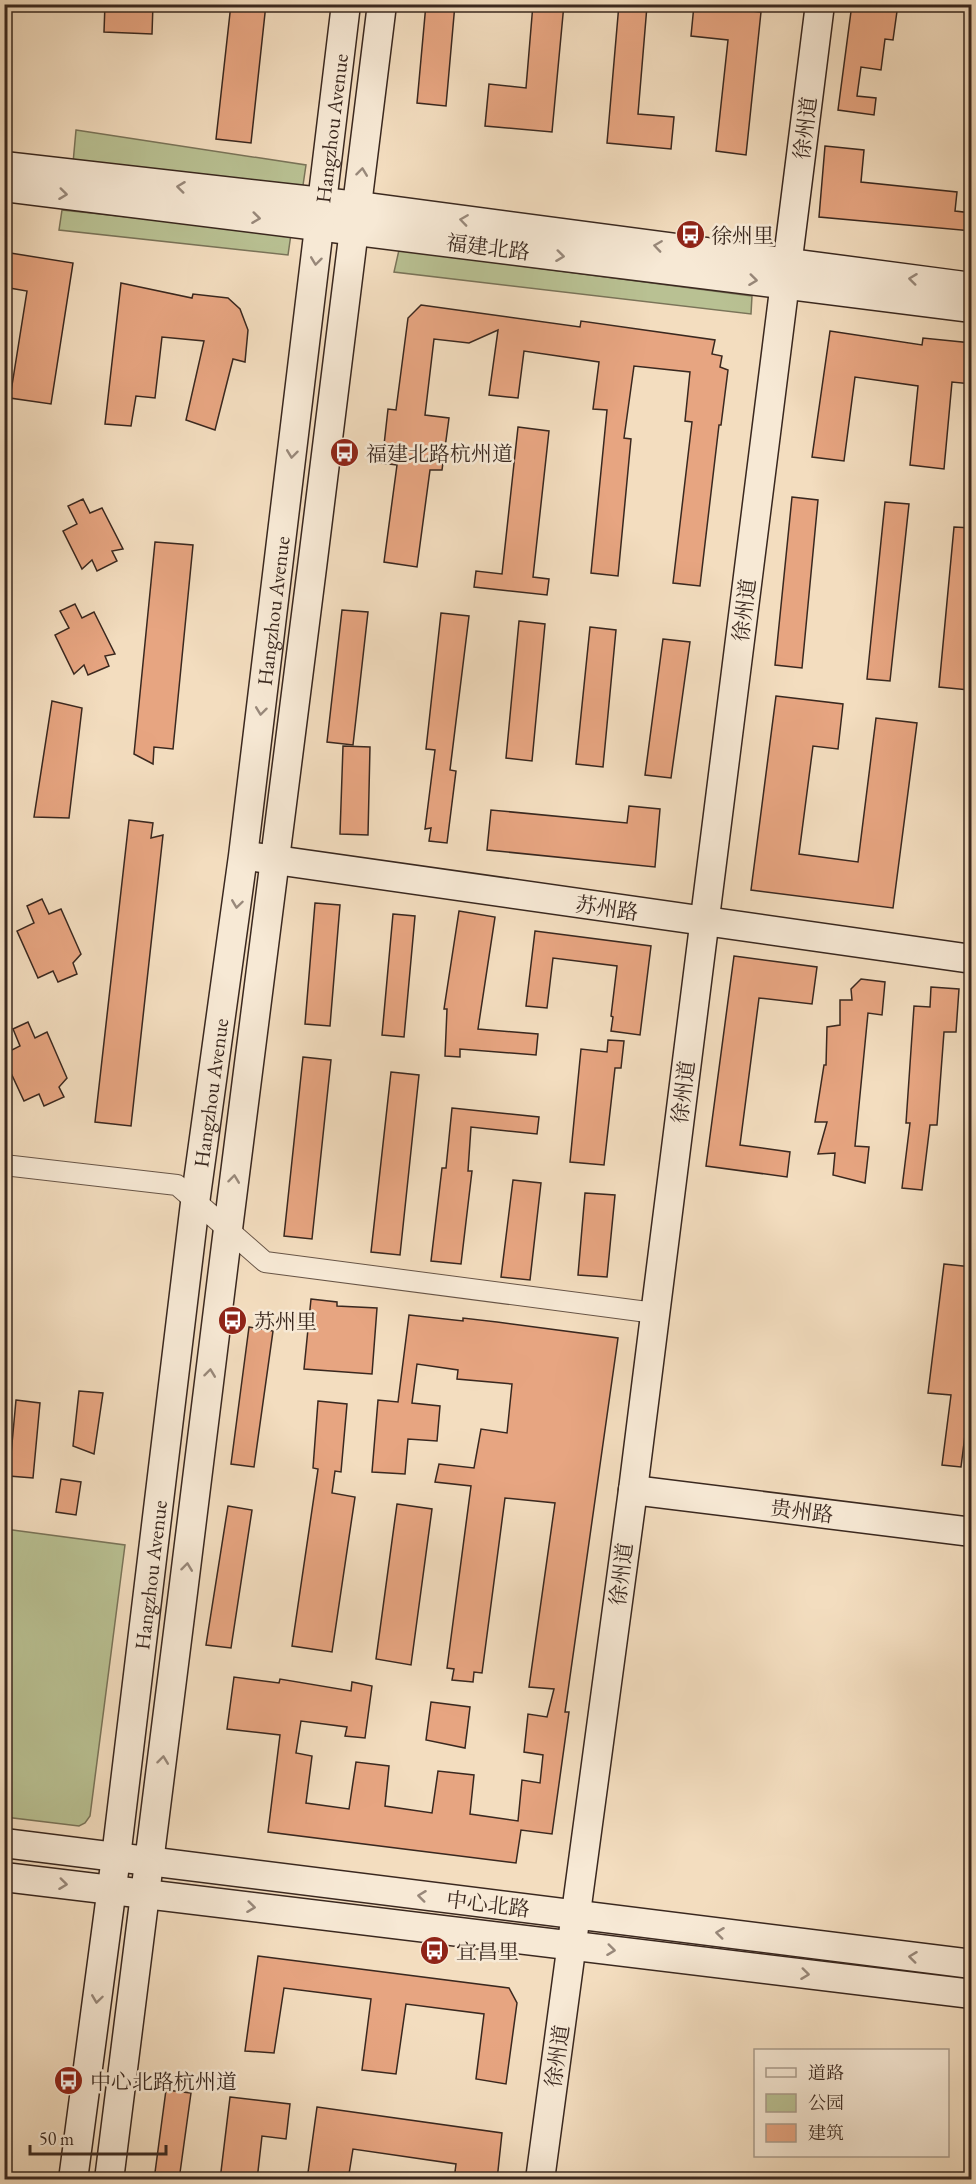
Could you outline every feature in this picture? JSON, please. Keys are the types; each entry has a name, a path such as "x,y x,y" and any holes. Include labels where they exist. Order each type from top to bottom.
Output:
{"main road":[{"name":"Hangzhou Avenue","path":"109,2180 140,1942 134,1878 121,1812 195,1203 243,856 346,4"},
{"name":"Hangzhou Avenue","path":"134,1878 156,1818 227,1231 357,218 382,4"},
{"name":"徐州道","path":"540,2180 633,1490 820,4"},
{"name":"福建北路","path":"4,166 321,214"},
{"name":"福建北路","path":"4,187 357,218 786,274 972,308"},
{"name":"福建北路","path":"786,274 972,287"},
{"name":"苏州路","path":"243,856 972,959"},
{"name":"贵州路","path":"633,1490 972,1532"},
{"path":"156,1818 159,1838 167,1852 173,1858 194,1867"},
{"name":"中心北路","path":"4,1843 81,1853 134,1878 193,1900 972,1994"},
{"path":"73,2180 104,1941 116,1910 134,1878 194,1867"},
{"name":"中心北路","path":"194,1867 972,1964"},
{"name":"中心北路","path":"4,1877 134,1878"},
{"path":"140,1942 147,1922 160,1907 172,1902 193,1900"}],"street":[{"path":"4,1165 177,1185 265,1262 655,1313"}],"green space":[{"path":"76,130 306,165 302,192 73,163"},
{"path":"62,210 291,234 288,255 59,230"},
{"path":"399,250 752,296 751,314 394,272"},
{"path":"5,1529 125,1545 90,1816 85,1823 79,1826 5,1817"}],"building":[{"path":"105,4 153,4 152,34 104,32"},
{"path":"231,4 266,4 251,143 216,139"},
{"path":"426,4 455,4 446,106 417,103"},
{"path":"533,4 564,4 552,132 485,126 489,84 526,88"},
{"path":"619,4 647,6 638,114 674,117 671,149 607,143"},
{"path":"852,4 898,4 893,40 885,39 881,70 861,67 857,96 876,98 874,115 838,110"},
{"path":"694,5 761,12 746,155 716,151 728,40 691,36"},
{"path":"825,146 864,150 861,182 957,192 955,211 972,213 972,231 819,217"},
{"path":"4,252 73,263 51,404 10,398 27,291 4,287"},
{"path":"121,283 192,298 193,294 228,298 240,309 248,330 245,362 233,359 215,430 186,420 204,341 162,337 155,398 136,396 131,426 105,424"},
{"path":"421,305 580,327 581,321 715,340 712,354 722,356 720,367 728,370 721,425 719,425 700,586 673,583 692,422 685,421 690,372 634,366 624,438 631,439 618,576 591,573 607,410 593,409 599,362 524,351 518,398 489,395 498,330 469,343 434,339 425,415 449,418 442,470 430,470 417,567 384,562 397,465 382,463 388,409 396,410 408,318"},
{"path":"830,331 922,345 923,338 972,343 972,384 952,382 944,469 910,465 918,386 855,377 844,461 812,457"},
{"path":"518,427 549,431 533,577 549,579 547,595 474,587 476,571 502,574"},
{"path":"792,497 818,500 802,668 775,665"},
{"path":"83,499 90,513 102,508 123,549 112,551 117,561 97,571 92,560 82,569 63,531 77,524 68,506"},
{"path":"885,502 909,504 890,681 867,679"},
{"path":"954,527 972,528 972,667 969,690 939,687"},
{"path":"155,542 193,545 173,749 154,747 153,764 134,754"},
{"path":"75,604 82,618 94,612 115,654 105,656 109,666 88,675 84,665 74,674 55,635 69,628 60,611"},
{"path":"342,610 368,612 353,745 327,742"},
{"path":"441,613 469,616 450,770 456,771 447,843 429,841 431,828 425,829 435,750 426,749"},
{"path":"519,621 545,624 532,761 506,758"},
{"path":"590,627 616,630 603,767 576,764"},
{"path":"663,639 690,642 671,778 645,775"},
{"path":"776,696 843,704 838,749 813,746 799,854 858,862 876,718 917,723 893,908 751,890"},
{"path":"52,701 82,708 69,818 34,817"},
{"path":"343,746 370,747 368,835 340,834"},
{"path":"629,806 660,809 655,867 487,850 491,810 627,823"},
{"path":"129,820 153,823 151,838 163,835 131,1126 95,1122"},
{"path":"42,899 49,914 61,909 81,954 73,963 77,974 58,982 53,971 38,978 17,931 34,923 27,906"},
{"path":"315,903 340,905 330,1026 305,1024"},
{"path":"459,911 495,917 478,1029 538,1034 536,1055 460,1049 460,1057 445,1056 447,1009 444,1009"},
{"path":"393,914 415,916 404,1037 382,1035"},
{"path":"535,931 651,946 640,1035 611,1031 617,966 553,958 547,1008 526,1006"},
{"path":"734,956 817,967 812,1004 759,998 740,1145 790,1152 787,1177 706,1166"},
{"path":"861,979 885,982 882,1015 868,1013 855,1146 869,1147 865,1183 833,1175 835,1153 818,1154 827,1122 815,1122 824,1065 826,1065 827,1027 840,1025 840,1000 852,1000 851,989"},
{"path":"931,987 959,989 956,1032 944,1032 937,1125 930,1125 922,1190 902,1188 910,1123 906,1123 914,1006 930,1007"},
{"path":"28,1022 35,1038 47,1032 67,1078 59,1087 64,1097 44,1106 39,1094 24,1101 4,1058 4,1054 20,1046 13,1029"},
{"path":"608,1040 624,1041 621,1068 615,1068 604,1165 570,1162 581,1049 607,1052"},
{"path":"303,1057 331,1060 312,1239 284,1236"},
{"path":"391,1072 419,1075 400,1255 371,1252"},
{"path":"452,1108 539,1117 537,1134 471,1127 468,1171 472,1171 461,1264 431,1261 442,1168 446,1168"},
{"path":"513,1180 541,1183 530,1280 501,1277"},
{"path":"585,1193 615,1195 607,1277 578,1275"},
{"path":"944,1264 972,1267 972,1379 961,1467 942,1465 951,1395 928,1393"},
{"path":"311,1299 337,1302 337,1306 377,1308 372,1374 304,1369"},
{"path":"409,1315 463,1321 463,1318 618,1338 565,1712 569,1712 552,1834 521,1830 516,1863 268,1832 280,1735 227,1729 234,1677 279,1683 280,1679 351,1691 352,1682 372,1686 365,1738 345,1736 347,1727 301,1721 296,1753 312,1756 306,1803 349,1809 356,1762 389,1766 385,1806 432,1813 438,1771 474,1775 470,1814 518,1821 522,1780 540,1783 543,1755 524,1752 528,1714 547,1717 554,1689 529,1687 555,1503 505,1498 482,1673 474,1672 473,1682 452,1680 454,1669 447,1668 471,1486 435,1482 439,1464 474,1468 481,1429 507,1433 512,1384 457,1379 458,1370 417,1364 412,1403 440,1406 437,1441 408,1439 405,1474 372,1472 378,1400 398,1402"},
{"path":"249,1327 273,1331 254,1467 231,1464"},
{"path":"79,1391 103,1393 94,1454 73,1446"},
{"path":"16,1400 40,1403 33,1478 9,1476"},
{"path":"318,1401 347,1404 341,1472 335,1471 332,1493 355,1497 332,1652 292,1646 318,1469 313,1468"},
{"path":"61,1479 81,1482 76,1515 56,1512"},
{"path":"397,1504 432,1509 411,1665 376,1659"},
{"path":"228,1506 252,1510 231,1648 206,1645"},
{"path":"431,1702 470,1707 465,1748 426,1740"},
{"path":"258,1956 509,1988 517,2003 506,2084 476,2079 484,2014 406,2004 396,2074 362,2070 371,1999 284,1988 274,2053 245,2051"},
{"path":"166,2090 191,2093 179,2180 154,2180"},
{"path":"230,2097 290,2104 286,2139 262,2136 257,2180 220,2180"},
{"path":"317,2107 502,2133 497,2180 454,2180 456,2164 353,2149 348,2180 307,2180"}],"place":[{"name":"徐州里","path":"690,235"},
{"name":"福建北路杭州道","path":"345,453"},
{"name":"苏州里","path":"233,1321"},
{"name":"宜昌里","path":"435,1951"},
{"name":"中心北路杭州道","path":"69,2081"}]}
